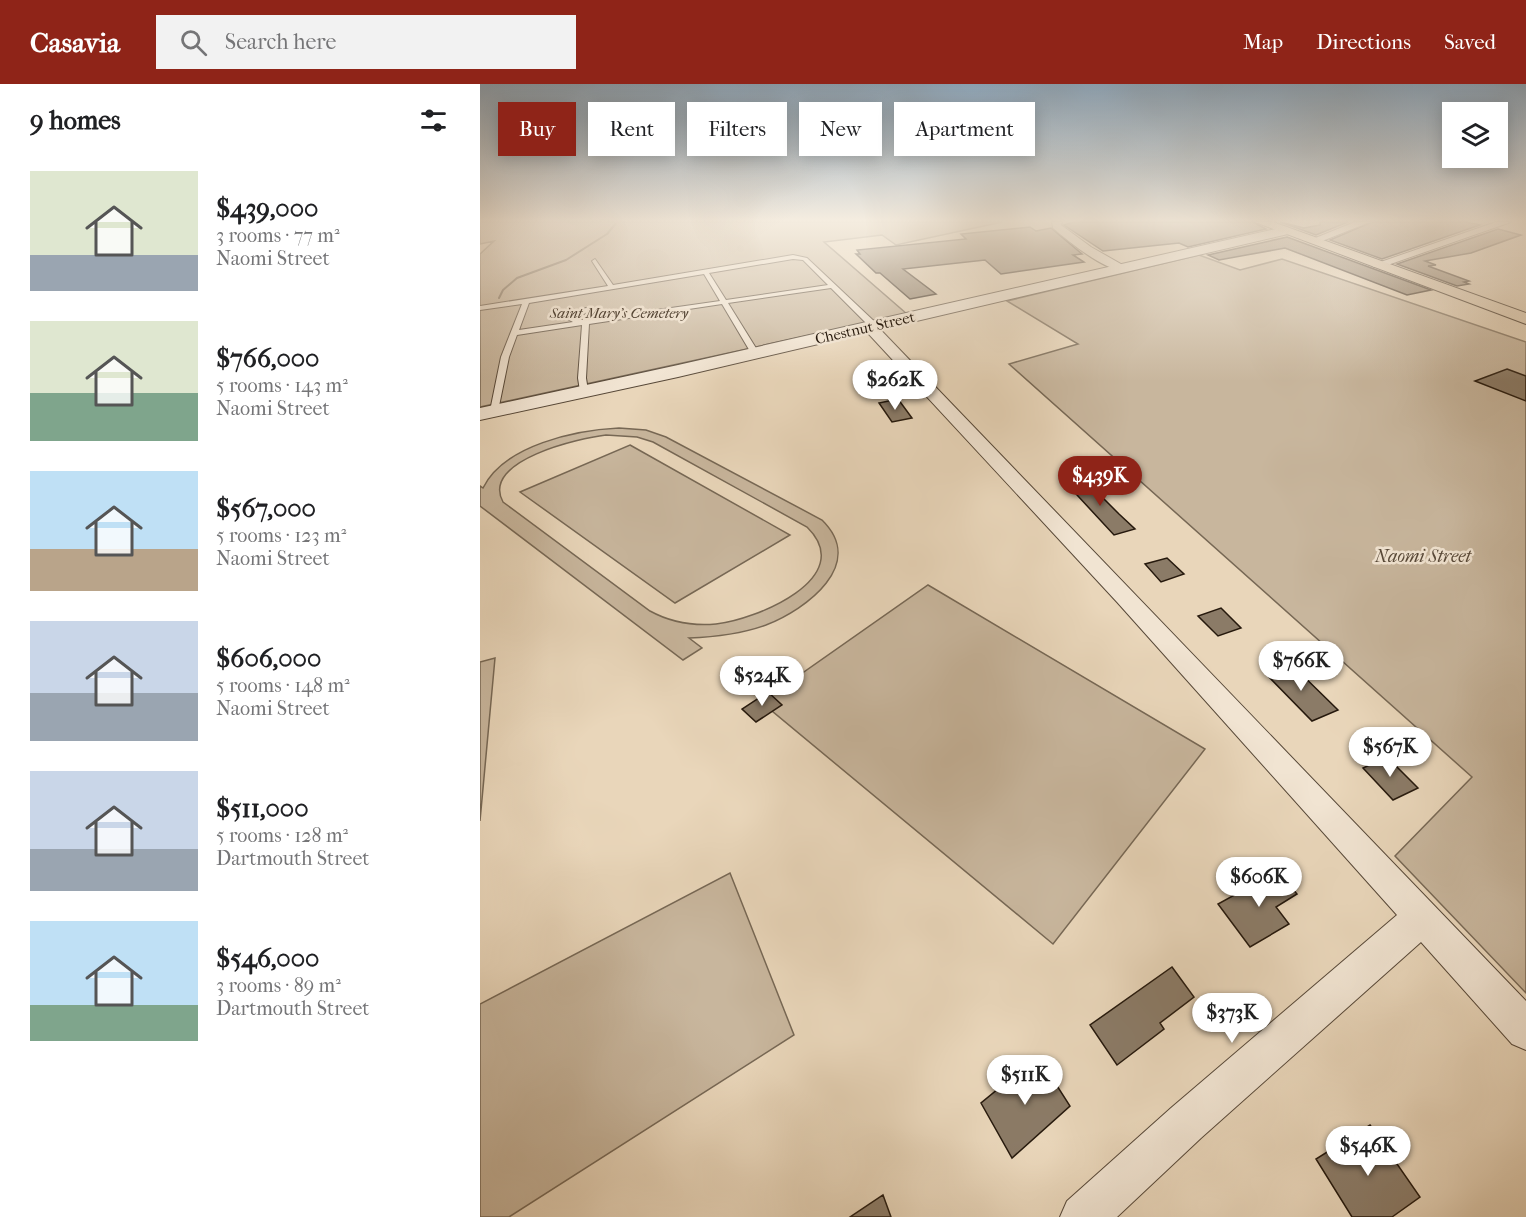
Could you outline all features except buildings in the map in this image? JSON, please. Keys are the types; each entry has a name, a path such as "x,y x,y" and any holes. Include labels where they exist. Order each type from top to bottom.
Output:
{"main road":[{"path":"1405,275 1526,319"}],"street":[{"name":"Chestnut Street","path":"487,412 584,392 1092,275"},
{"path":"872,326 1526,1030"},
{"path":"1083,1217 1186,1123 1422,918"}],"lane":[{"path":"604,275 611,286"},
{"path":"480,308 687,275"},
{"path":"708,275 723,304 755,353"},
{"path":"821,275 872,326"},
{"path":"514,333 833,286"},
{"path":"586,310 587,290"},
{"path":"487,412 526,301"},
{"path":"586,310 604,312 587,321 571,318 576,313 586,310"},
{"path":"584,392 582,378 587,321"}],"green space":[{"name":"Saint Mary's Cemetery","path":"480,275 862,275 907,314 480,407"},
{"name":"Naomi Street","path":"1116,275 1329,275 1526,342 1526,993 1395,856 1472,777 1009,364 1078,344 1007,301"},
{"path":"602,429 646,430 666,437 822,520 834,536 838,553 835,568 826,583 798,608 766,625 728,635 689,638 702,648 683,660 480,506 480,486 483,488 493,473 507,461 543,443","holes":["606,435 637,437 653,442 807,527 820,546 820,563 811,579 796,593 754,614 716,624 690,624 650,611 503,502 500,487 506,474 519,463 537,454 556,446 593,437"]},
{"path":"630,445 790,535 675,603 520,492"},
{"path":"928,585 1205,749 1053,944 761,702"},
{"path":"495,658 480,821 480,662"},
{"path":"730,873 794,1035 509,1217 480,1217 480,1004"}],"waterway":[{"path":"499,298 503,290 517,278 526,275"}]}
